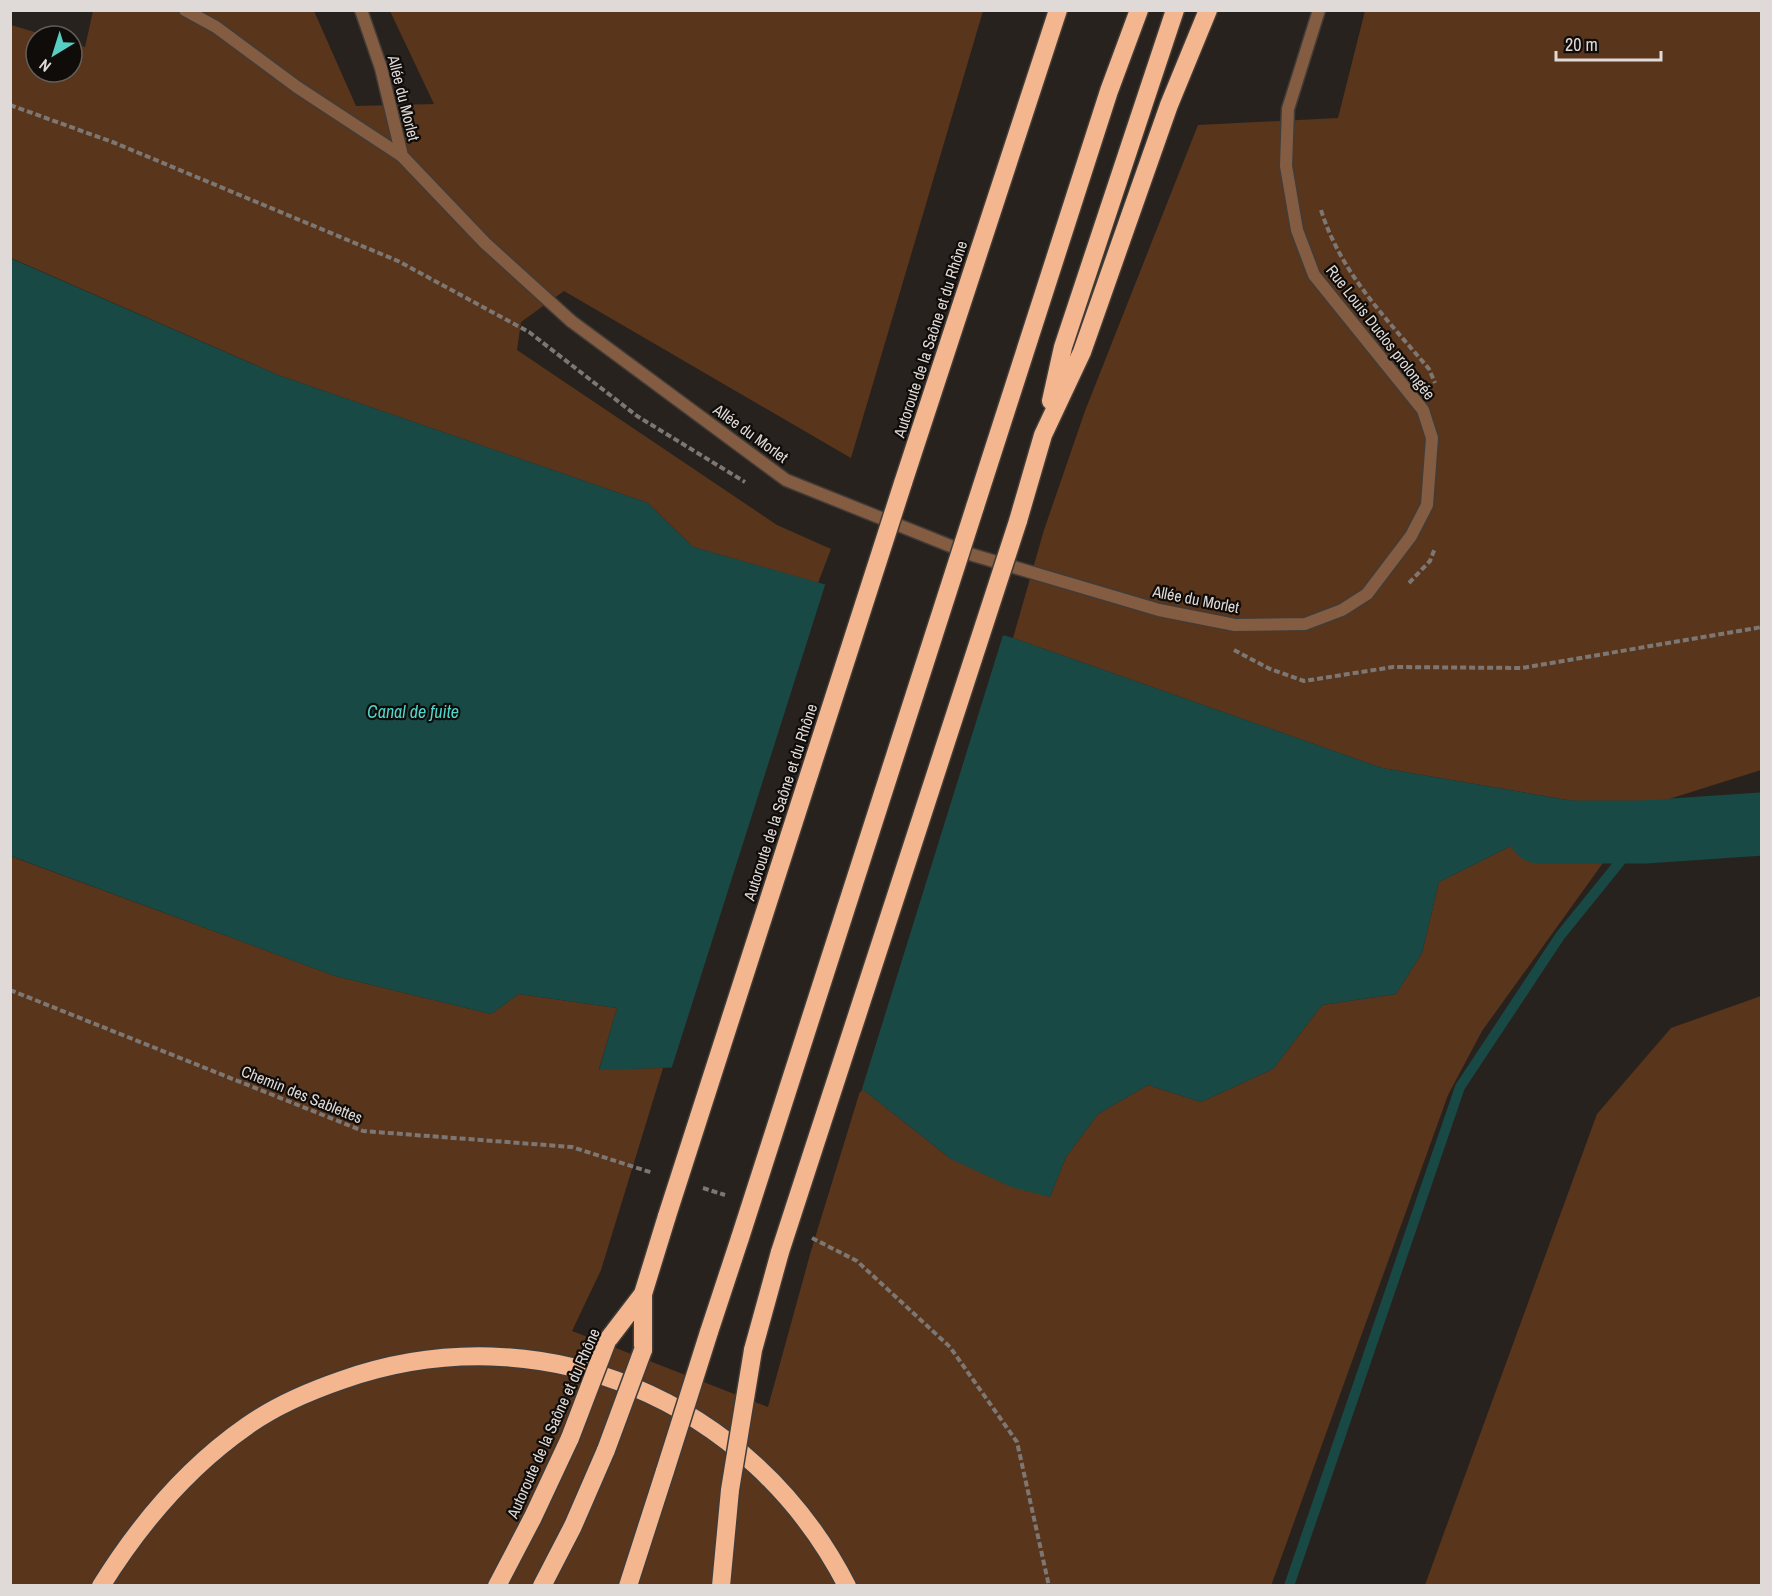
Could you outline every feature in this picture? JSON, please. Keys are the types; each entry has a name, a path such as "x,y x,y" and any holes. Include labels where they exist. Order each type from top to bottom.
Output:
{"highway":[{"name":"Autoroute de la Saône et du Rhône","path":"496,1586 533,1517 570,1438 607,1341 643,1294 903,483 1058,10"},
{"path":"628,1586 1106,102 1139,10"},
{"path":"721,1586 730,1490 753,1350 780,1252 1018,520 1043,435 1063,347 1175,10"},
{"path":"1043,435 1082,352 1169,105 1208,10"},
{"path":"542,1586 573,1526 606,1450 643,1350 643,1294"},
{"path":"101,1586 165,1499 223,1444 248,1425 282,1405 364,1372 435,1358 479,1355 529,1358 610,1377 659,1398 706,1425 770,1478 807,1518 828,1548 847,1586"}],"street":[{"path":"185,10 216,27 297,87 402,156"},
{"name":"Allée du Morlet","path":"361,10 381,68 402,156 485,243 571,321 786,480 973,555 1159,610 1235,625 1305,624"},
{"name":"Rue Louis Duclos prolongée","path":"1305,624 1342,610 1367,594 1411,536 1427,505 1432,438 1423,410 1314,275 1297,230 1286,166 1288,109 1319,10"}],"path":[{"path":"1230,647 1270,669 1304,681 1393,667 1522,668 1761,627"},
{"name":"Chemin des Sablettes","path":"10,990 363,1131 572,1147 657,1174"},
{"path":"702,1188 735,1200"},
{"path":"806,1236 857,1261 950,1347 1017,1442 1049,1586"}],"shaded area":[{"path":"93,11 314,11 356,106 434,104 390,11 983,11 851,458 564,291 521,322 517,350 777,525 831,549 818,583 693,547 648,503 278,375 11,258 11,25 24,29 24,84 84,84 85,47"},
{"path":"1365,11 1761,11 1761,770 1631,811 1382,768 1013,638 1044,530 1085,411 1198,125 1338,118"},
{"path":"1618,842 1482,1031 1448,1095 1271,1586 11,1585 10,856 335,976 491,1014 519,994 617,1008 599,1069 663,1068 601,1270 572,1331 768,1407 811,1251 861,1088 951,1159 1050,1197 1066,1157 1098,1114 1148,1085 1201,1102 1273,1069 1322,1005 1396,994 1422,953 1439,882 1513,845"},
{"path":"1761,996 1761,1585 1425,1585 1597,1114 1671,1028"}],"water":[{"name":"Canal de fuite","path":"10,258 278,375 648,503 693,547 1013,638 1382,768 1631,811 1618,842 1513,845 1439,882 1422,953 1396,994 1322,1005 1273,1069 1201,1102 1148,1085 1098,1114 1066,1157 1050,1197 1011,1187 951,1159 861,1088 717,1066 599,1070 617,1008 519,994 491,1014 335,976 11,856"}],"pier":[{"path":"826,582 1004,632 861,1092 778,1084 717,1069 671,1070"}],"waterway":[{"path":"1539,832 1644,832 1762,824"},
{"path":"1289,1586 1460,1087 1560,936 1644,832"}]}
